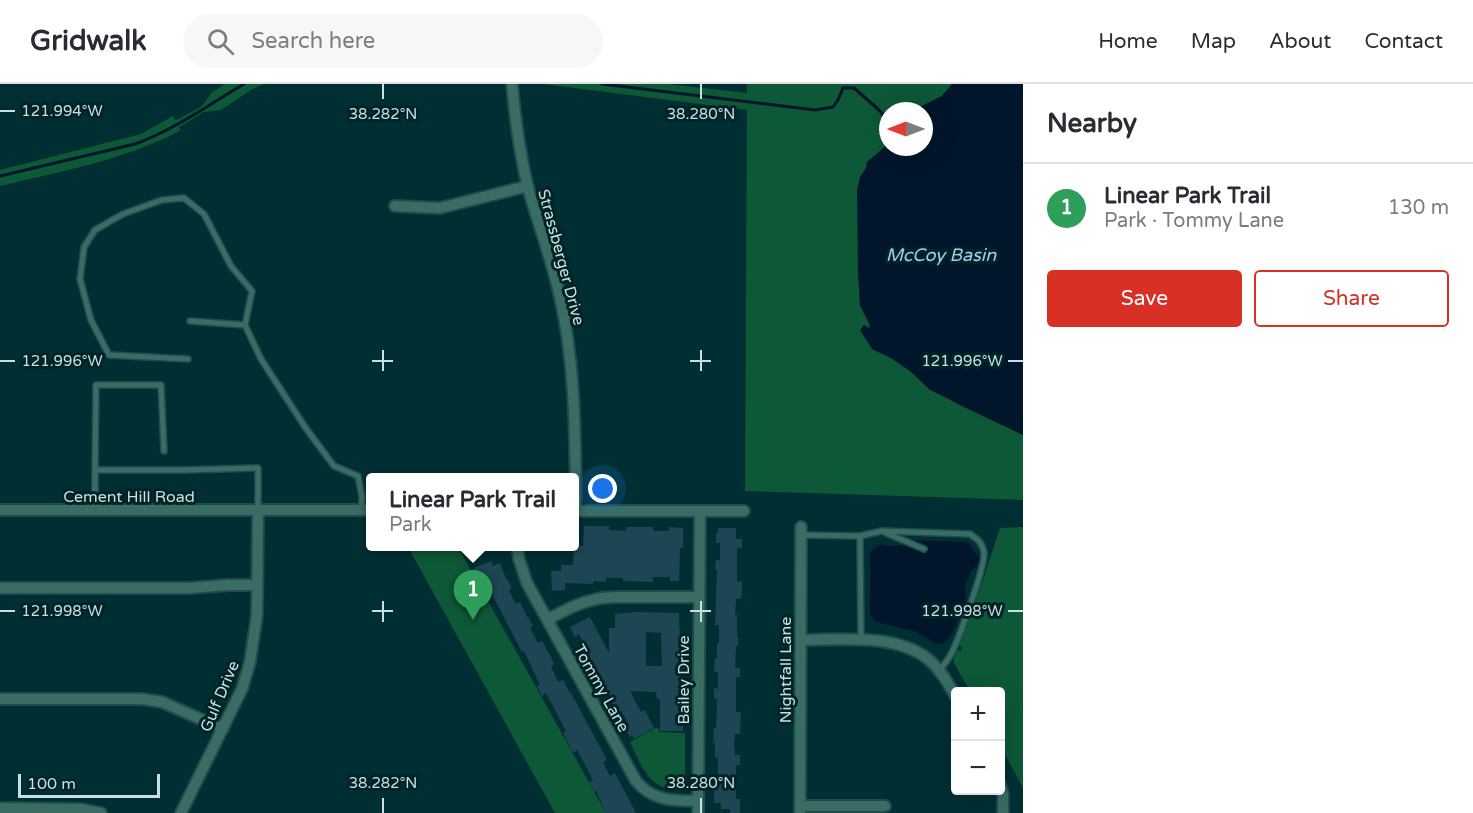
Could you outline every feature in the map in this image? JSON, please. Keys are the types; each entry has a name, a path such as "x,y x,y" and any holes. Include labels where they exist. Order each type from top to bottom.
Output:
{"street":[{"name":"Strassberger Drive","path":"512,84 528,186 559,292 570,350 575,408 575,473"},
{"path":"395,206 440,208 528,186"},
{"name":"Cement Hill Road","path":"0,510 366,510"},
{"name":"Gulf Drive","path":"181,813 242,689 250,662 257,615 258,511"},
{"path":"579,511 744,511"},
{"name":"Bailey Drive","path":"698,813 700,511"},
{"name":"Nightfall Lane","path":"800,809 801,531"},
{"name":"Tommy Lane","path":"518,551 527,583 636,781 652,795 661,799 698,801"},
{"path":"0,588 190,588 257,585"},
{"path":"548,619 585,602 601,598 699,597"},
{"path":"801,640 881,641 898,645 927,659 951,689"},
{"path":"0,699 142,699 162,702 223,729"},
{"path":"1003,795 1003,813"},
{"path":"800,809 885,806"},
{"path":"0,808 81,809 100,813"}],"lane":[{"path":"188,359 109,354 91,320 80,279 84,247 96,230 123,214 162,200 184,198 204,214 231,266 252,291 245,325 261,359 333,466 357,476 366,510"},
{"path":"190,321 245,325"},
{"path":"96,511 96,385 161,386 164,451"},
{"path":"95,470 258,468 258,511"},
{"path":"801,531 860,536 882,531 970,534 981,543 985,555 974,593 950,657 939,671"},
{"path":"882,531 924,549"},
{"path":"860,536 861,640"}],"green space":[{"path":"225,84 264,84 221,110 204,112 179,127 181,130 139,149 93,164 0,186 0,170 141,134 173,116 175,120 179,119 202,106 212,92"},
{"path":"543,84 668,84 747,93 747,84 952,84 942,96 930,102 879,102 879,154 860,177 858,272 860,305 870,325 872,349 891,358 955,403 1023,435 1023,500 745,491 747,110"},
{"path":"1023,527 1023,788 1005,754 1005,687 968,687 954,663 957,650 961,651 962,647 958,645 1000,528"},
{"path":"410,551 460,551 606,813 555,813"},
{"path":"657,727 660,732 685,733 685,784 681,788 666,788 653,781 630,742"}],"water":[{"name":"McCoy Basin","path":"952,84 1023,84 1023,435 930,390 909,370 872,349 860,330 864,325 869,328 870,325 860,305 857,190 860,177 867,162 879,152 879,156 933,156 933,102 930,102 942,96"},
{"path":"909,540 968,542 981,560 970,573 965,587 966,599 953,632 946,642 936,644 917,632 877,622 870,613 870,555 872,550 881,544 907,545"}],"building":[{"path":"584,526 609,526 609,530 626,531 626,527 653,527 653,531 669,531 669,527 683,528 679,581 670,581 670,577 653,577 653,582 606,578 606,582 593,581 593,584 565,583 565,590 552,591 551,571 561,571 561,565 573,565 574,551 579,551 579,546 583,546"},
{"path":"718,528 736,528 736,539 742,539 742,548 737,548 737,581 742,582 742,591 741,599 736,599 735,615 737,615 738,646 736,646 735,668 740,668 740,677 736,677 736,712 741,712 740,734 735,734 734,744 735,755 740,755 740,765 736,765 736,799 740,799 740,813 730,813 730,809 721,809 721,803 714,803 714,776 718,776 718,758 715,758 715,743 713,743 717,699 714,699 714,688 718,689 718,672 714,672 717,643 719,643 719,625 715,625 717,570 715,570 716,560 720,560 720,543 716,543"},
{"path":"492,561 492,566 500,563 512,588 509,590 516,604 520,602 533,626 530,628 538,643 542,641 550,655 554,664 551,666 558,682 563,680 571,693 607,760 603,762 610,776 615,773 636,813 606,813 596,791 589,782 593,780 577,750 573,753 563,733 566,731 546,693 542,696 537,686 540,685 524,651 522,652 482,575 477,577 473,568"},
{"path":"679,613 680,643 684,643 683,731 660,731 660,699 657,699 656,692 630,691 641,712 645,710 654,728 634,739 632,735 630,737 625,728 629,725 621,711 617,713 586,657 588,657 584,651 587,649 579,634 575,637 570,627 590,617 609,653 609,628 615,628 615,614","holes":["646,632 661,633 662,666 646,666"]}],"waterway":[{"path":"0,176 135,144 177,124 244,84"},
{"path":"602,84 815,110 833,107 843,88 854,88 879,110"}],"place":[{"name":"Linear Park Trail","path":"473,620"}]}
